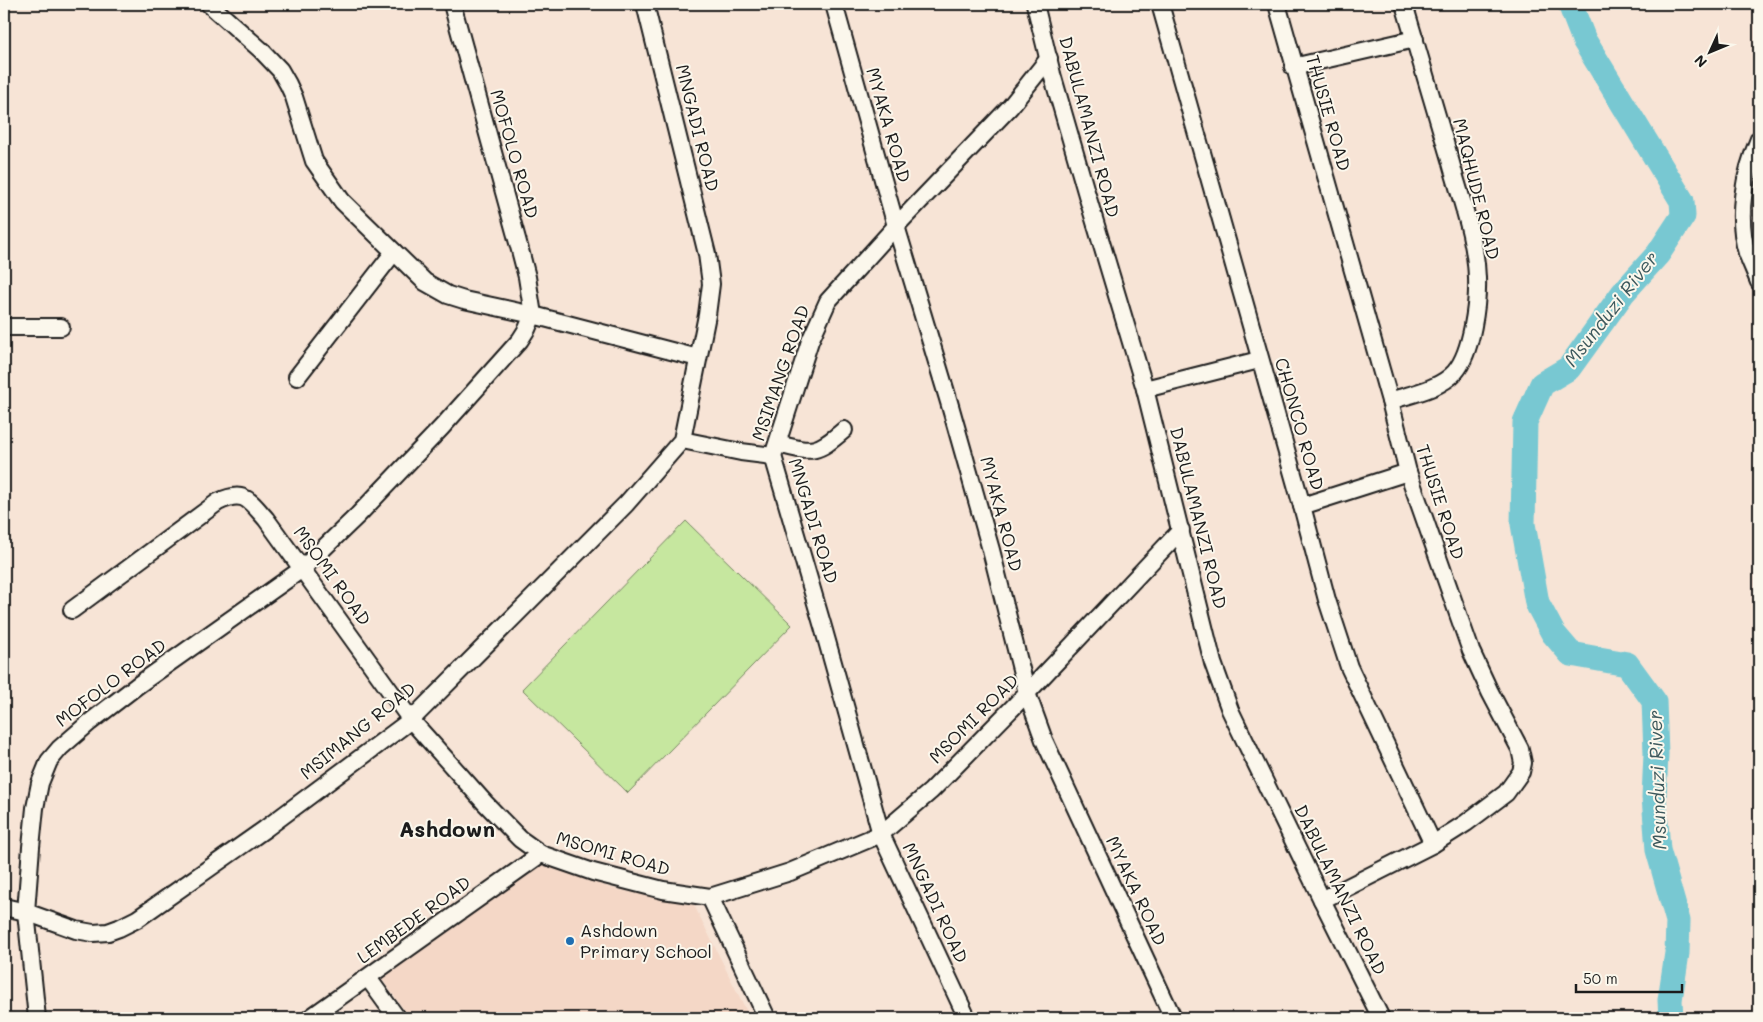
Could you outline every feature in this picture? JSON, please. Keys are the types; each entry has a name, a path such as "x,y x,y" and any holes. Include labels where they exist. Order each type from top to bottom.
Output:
{"street":[{"path":"209,4 261,50 280,70 294,97 311,154 323,176 342,201 425,282 448,295 698,358"},
{"name":"MOFOLO ROAD","path":"37,1018 26,912 35,808 40,783 49,761 60,748 90,722 138,685 302,569 358,515 442,427 520,340 533,315 522,259 452,4"},
{"name":"MNGADI ROAD","path":"645,4 707,254 711,284 707,315 682,440 742,452 775,450 881,834 967,1018"},
{"name":"MYAKA ROAD","path":"834,4 896,226 992,550 1027,694 1055,764 1173,1018"},
{"name":"DABULAMANZI ROAD","path":"1035,4 1088,202 1145,389 1213,663 1230,710 1381,1018"},
{"name":"CHONCO ROAD","path":"1160,4 1327,600 1349,667 1433,844"},
{"name":"THUSIE ROAD","path":"1277,4 1390,401 1408,472 1470,651 1520,749 1523,763 1521,772 1506,793 1466,823 1433,844 1322,900"},
{"name":"MAQHUDE ROAD","path":"1390,401 1441,383 1456,370 1469,341 1477,276 1474,250 1462,202 1404,4"},
{"path":"1294,67 1415,39"},
{"name":"MSIMANG ROAD","path":"775,450 810,342 828,301 896,226 1010,107 1048,58"},
{"path":"1759,140 1750,161 1744,189 1743,226 1747,252 1759,282"},
{"path":"298,377 394,252"},
{"path":"4,327 61,327"},
{"path":"1145,389 1259,360"},
{"path":"775,450 816,450 844,430"},
{"name":"MSIMANG ROAD","path":"4,907 26,912 76,930 93,933 108,932 137,919 265,829 411,720 626,504 682,440"},
{"path":"1302,506 1408,472"},
{"name":"MSOMI ROAD","path":"72,610 218,502 231,495 246,498 266,519 411,720 520,839 541,854 593,872 663,890 710,897 790,872 881,834 930,791 1027,694 1181,530"},
{"name":"LEMBEDE ROAD","path":"310,1018 541,854"},
{"path":"710,897 767,1018"},
{"path":"368,978 397,1018"}],"shaded area":[{"name":"Ashdown Primary School","path":"540,860 610,888 694,905 750,1018 410,1018 380,976"}],"green space":[{"path":"686,521 792,625 628,793 522,689"}],"waterway":[{"name":"Msunduzi River","path":"1570,4 1584,40 1682,201 1683,216 1658,254 1623,293 1569,368 1542,384 1525,422 1523,524 1537,603 1553,633 1571,654 1627,664 1654,701 1656,754 1654,797 1658,850 1678,921 1677,953 1670,1000 1671,1018"}],"place":[{"name":"Ashdown Primary School","path":"570,941"}],"district":[{"name":"Ashdown","path":"447,829"}]}
